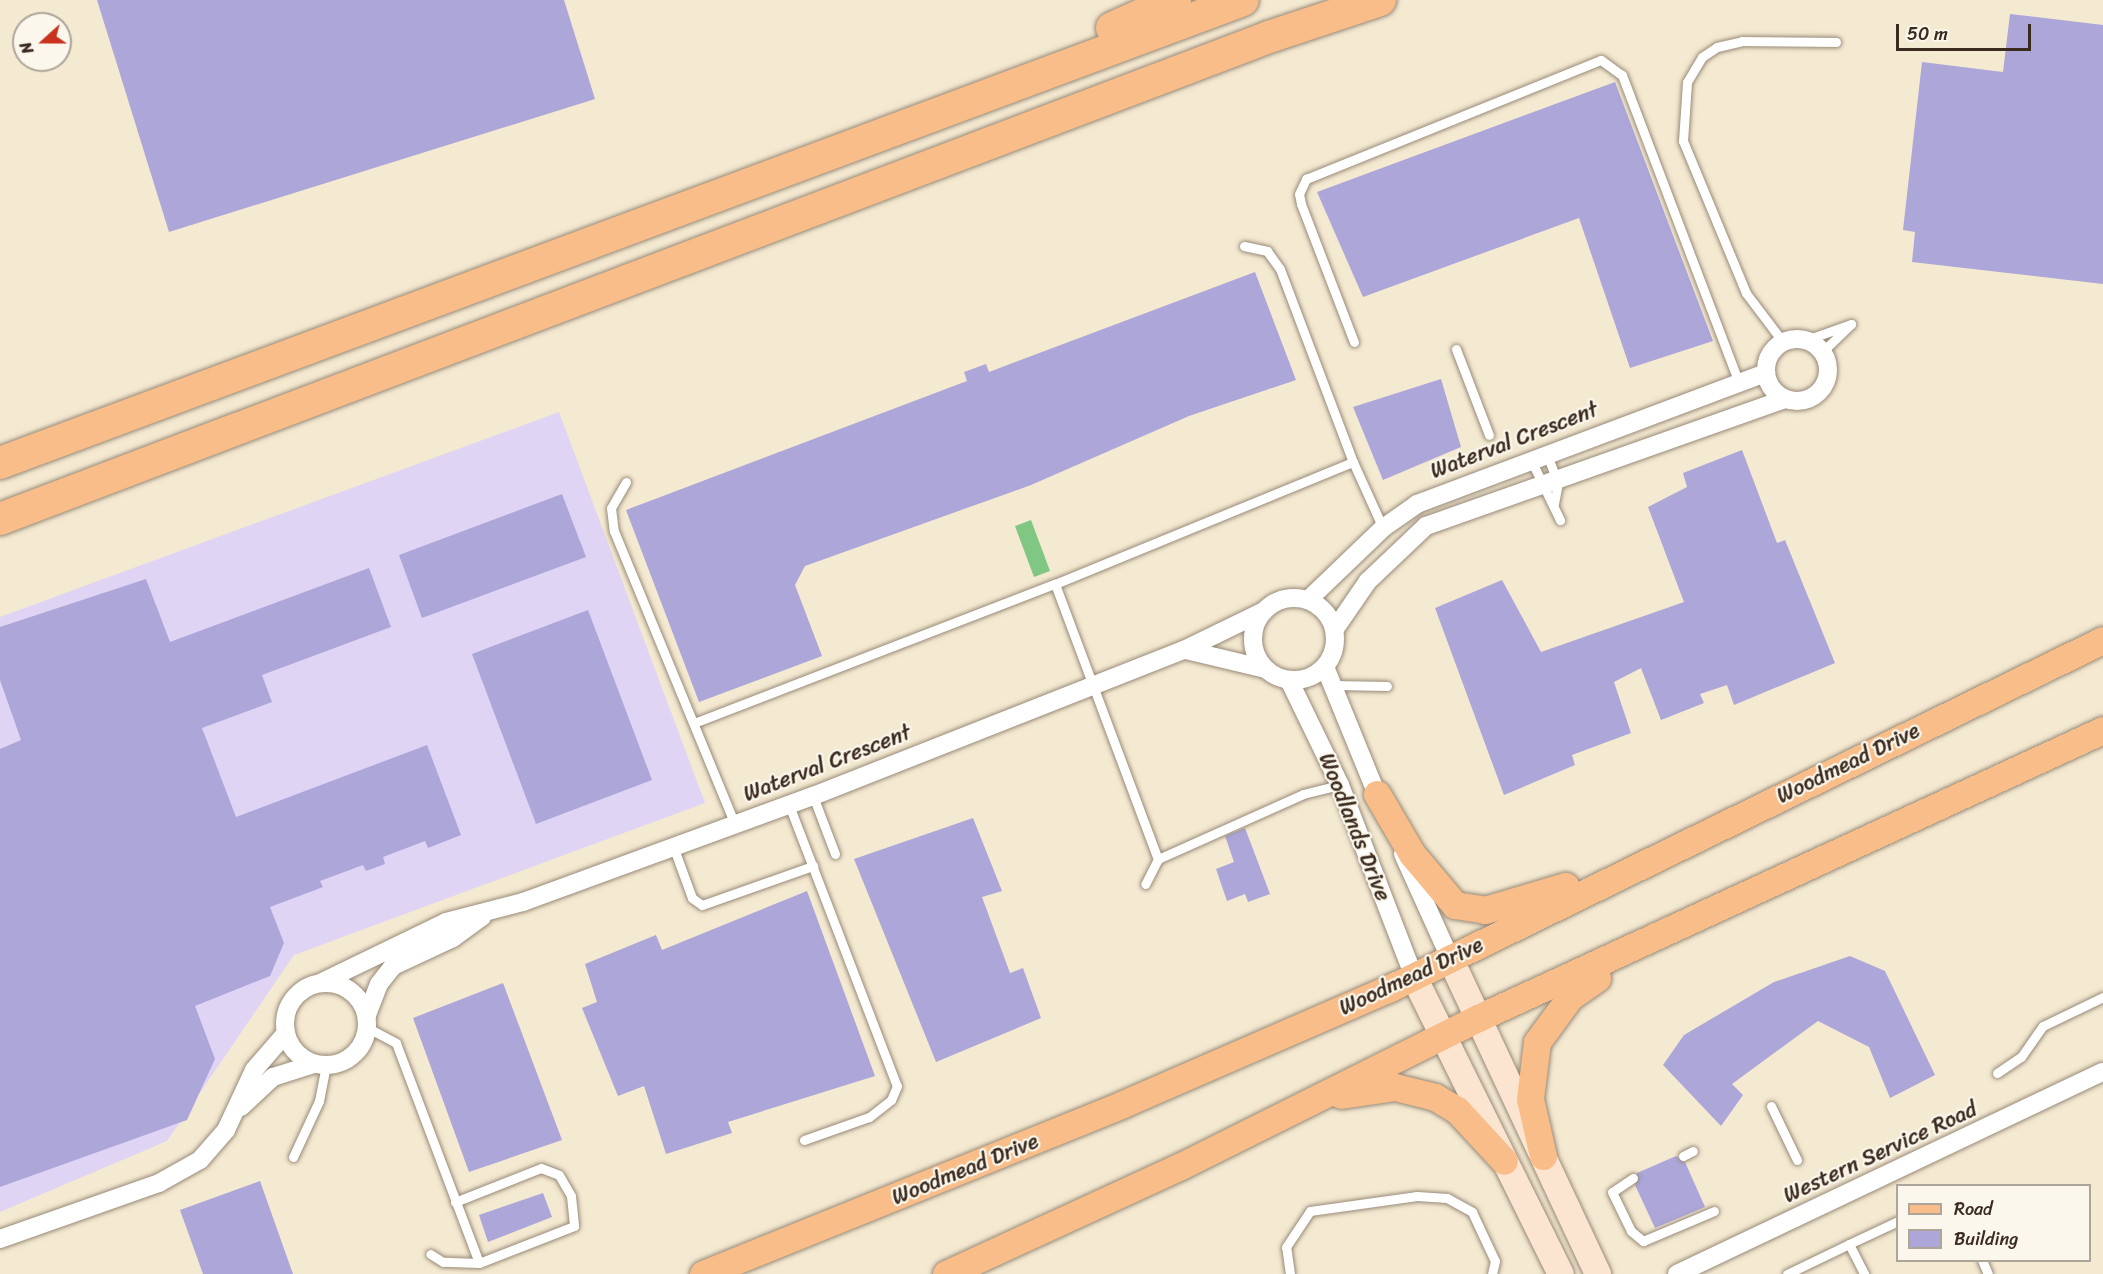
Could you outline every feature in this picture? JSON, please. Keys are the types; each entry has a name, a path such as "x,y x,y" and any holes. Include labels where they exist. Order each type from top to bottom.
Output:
{"highway":[{"path":"902,127 1175,0"},
{"path":"0,463 1243,0"},
{"path":"0,519 1380,0"},
{"path":"0,523 76,489"}],"main road":[{"name":"Woodmead Drive","path":"703,1274 1123,1104 1414,977 2103,639"},
{"path":"946,1274 1181,1167 1310,1100 1478,1018 1711,915 2103,730"},
{"path":"1377,795 1438,891 1465,909 1499,907 1653,858"},
{"path":"1543,1156 1530,1099 1537,1042 1549,1020 1585,985 1711,915"},
{"path":"1450,958 1598,1274"},
{"path":"1414,977 1561,1274"},
{"path":"1310,1100 1395,1087 1435,1097 1457,1110 1504,1161"}],"street":[{"path":"1335,629 1368,581 1410,538 1426,526 1550,486 1784,399 1799,401 1820,392 1828,372 1822,352 1806,340 1783,342 1770,355 1766,373 1784,399"},
{"name":"Waterval Crescent","path":"1308,600 1383,528 1417,504 1538,455 1766,373"},
{"path":"1184,650 1266,669 1289,680 1315,675 1333,656 1335,629 1330,617 1308,600 1280,600 1264,611 1253,645 1266,669"},
{"name":"Waterval Crescent","path":"320,983 446,922 486,914 813,796 1095,683 1184,650 1264,611"},
{"name":"Woodlands Drive","path":"1325,667 1377,795 1450,958"},
{"name":"Woodlands Drive","path":"1289,680 1340,785 1414,977"},
{"name":"Waterval Crescent","path":"367,1022 393,966 453,938 486,914"},
{"path":"0,1239 183,1171 213,1147 236,1113 254,1070 286,1033 290,1004 320,983 344,987 367,1022 359,1051 320,1065 273,1077 236,1113"},
{"path":"286,1033 294,1050 320,1065"},
{"name":"Western Service Road","path":"1677,1274 2103,1072"}],"lane":[{"path":"1783,342 1746,292 1683,141 1687,82 1702,57 1717,47 1742,41 1836,42"},
{"path":"1354,342 1301,204 1299,194 1306,179 1601,60 1616,66 1622,75 1738,383"},
{"path":"1244,246 1267,251 1280,269 1353,462 1383,528"},
{"path":"1806,340 1851,324 1822,352"},
{"path":"1456,349 1489,435"},
{"path":"1538,455 1560,520"},
{"path":"1538,455 1554,504"},
{"path":"694,723 1055,584 1353,462"},
{"path":"626,482 611,508 614,531 735,825"},
{"path":"1055,584 1095,683 1158,859"},
{"path":"1334,685 1387,686"},
{"path":"1145,884 1158,859 1303,794 1340,785"},
{"path":"813,796 835,854"},
{"path":"789,805 896,1091 869,1117 804,1140"},
{"path":"673,846 692,897 702,905 813,866"},
{"path":"1997,1073 2021,1057 2043,1026 2103,997"},
{"path":"367,1022 396,1043 479,1263"},
{"path":"293,1157 319,1101 320,1065"},
{"path":"1771,1106 1797,1160"},
{"path":"1683,1156 1693,1151"},
{"path":"430,1254 443,1262 479,1263 574,1226 571,1196 559,1175 541,1168 455,1202"},
{"path":"1633,1178 1612,1192 1631,1231 1643,1241 1714,1211"},
{"path":"1290,1274 1286,1247 1310,1211 1417,1196 1447,1198 1472,1212 1495,1261 1492,1274"},
{"path":"1787,1274 1896,1222"},
{"path":"1849,1245 1864,1274"}],"shaded area":[{"path":"559,412 705,803 294,955 167,1141 0,1212 0,617"}],"green space":[{"path":"1031,520 1050,571 1034,577 1015,526"}],"building":[{"path":"97,0 564,0 595,99 169,232"},
{"path":"2010,14 2103,25 2103,284 1912,262 1915,232 1903,230 1922,62 2003,72"},
{"path":"1615,82 1713,341 1630,368 1579,218 1363,297 1317,192"},
{"path":"1255,272 1296,380 1189,416 1031,485 805,566 795,585 822,656 699,702 626,510 967,381 964,372 986,364 989,372"},
{"path":"1441,379 1461,447 1383,480 1353,407"},
{"path":"1742,450 1777,543 1785,540 1835,663 1734,705 1727,685 1700,694 1704,703 1661,720 1641,668 1614,682 1631,733 1572,755 1575,765 1504,795 1435,608 1502,580 1541,652 1684,602 1648,507 1687,487 1683,473"},
{"path":"562,494 586,557 422,618 399,555"},
{"path":"369,568 391,627 262,675 272,702 202,728 236,817 427,745 461,835 428,848 425,841 383,857 385,864 366,871 363,865 320,881 323,887 270,907 284,943 270,976 195,1006 215,1059 187,1120 0,1187 0,749 21,740 0,680 0,627 146,579 170,642"},
{"path":"588,610 652,780 536,824 472,654"},
{"path":"973,818 1002,891 982,897 1010,973 1023,968 1041,1018 936,1062 854,859"},
{"path":"1245,828 1270,894 1248,902 1245,894 1227,901 1216,869 1234,862 1225,836"},
{"path":"807,891 875,1076 728,1122 732,1133 666,1154 644,1086 618,1096 582,1008 597,1002 585,964 656,935 662,950"},
{"path":"1850,956 1885,971 1935,1075 1890,1098 1869,1047 1818,1021 1732,1084 1743,1095 1721,1126 1663,1065 1684,1035 1774,982"},
{"path":"503,983 562,1140 469,1172 413,1018"},
{"path":"1676,1156 1685,1162 1705,1207 1655,1228 1635,1185 1637,1173"},
{"path":"260,1181 293,1274 203,1274 180,1210"},
{"path":"543,1193 552,1217 488,1242 479,1215"}]}
